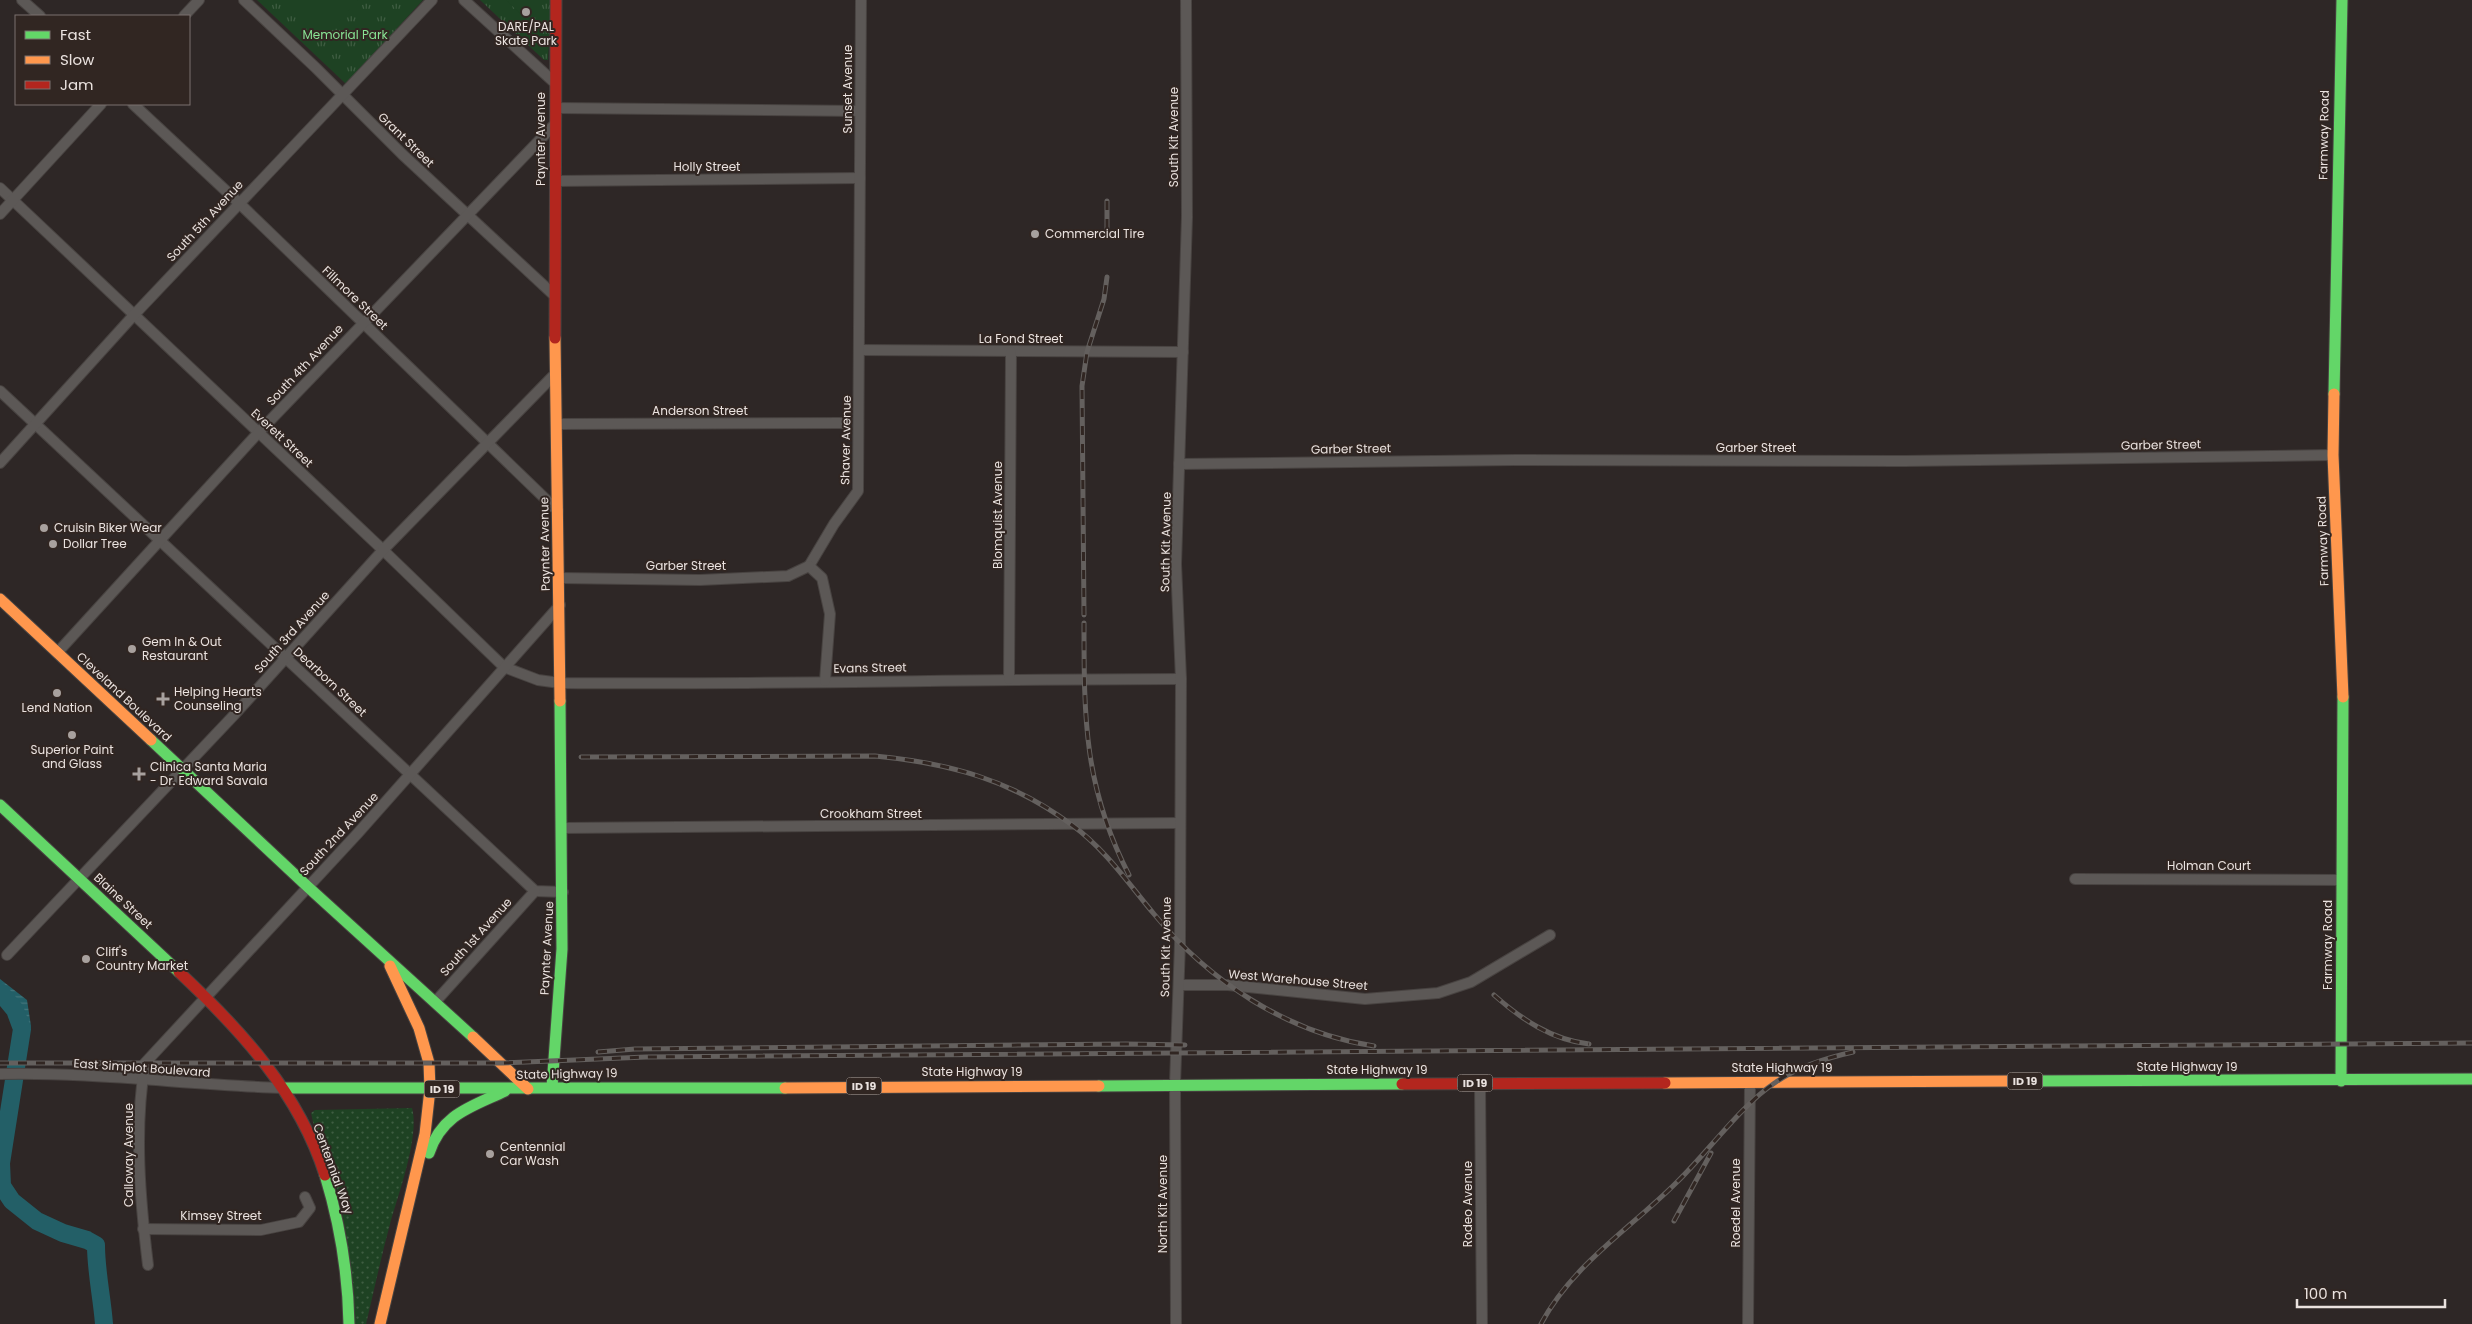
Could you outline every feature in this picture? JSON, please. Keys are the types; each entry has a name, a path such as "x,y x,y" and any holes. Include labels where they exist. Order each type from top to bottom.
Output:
{"main road":[{"name":"Paynter Avenue","path":"552,1087 562,949 563,892 559,511 554,296 556,0"},
{"name":"Farmway Road","path":"2341,1081 2343,686 2334,455 2342,0"},
{"name":"Cleveland Boulevard","path":"0,599 308,887 385,957 436,1000 528,1089"},
{"name":"Blaine Street","path":"0,805 205,996 237,1031 283,1088"},
{"path":"381,1324 425,1134 430,1089 429,1063 419,1028 385,957"},
{"name":"State Highway 19","path":"283,1088 528,1089 552,1087 2472,1079"},
{"name":"Centennial Way","path":"283,1088 306,1129 337,1216 345,1258 349,1324"},
{"path":"381,1324 391,1310 432,1142 438,1130 455,1114 509,1089"}],"street":[{"path":"22,0 39,15"},
{"path":"185,15 200,0"},
{"name":"Grant Street","path":"244,0 554,296"},
{"name":"South 5th Avenue","path":"0,463 133,316 432,0"},
{"path":"464,0 555,84"},
{"name":"Sunset Avenue","path":"860,178 861,0"},
{"name":"South Kit Avenue","path":"1175,1084 1179,985 1181,680 1176,564 1187,217 1186,0"},
{"path":"0,214 100,105"},
{"name":"Fillmore Street","path":"134,105 239,203 559,511"},
{"path":"556,108 860,111"},
{"name":"South 4th Avenue","path":"57,653 362,322 556,123"},
{"name":"Holly Street","path":"555,181 860,178"},
{"name":"Shaver Avenue","path":"809,566 834,524 858,491 860,178"},
{"name":"Everett Street","path":"0,188 504,667 538,680 560,683"},
{"name":"La Fond Street","path":"859,350 1183,352"},
{"name":"Blomquist Avenue","path":"1010,679 1011,352"},
{"name":"South 3rd Avenue","path":"7,955 285,658 383,550 556,372"},
{"name":"Dearborn Street","path":"0,391 535,891"},
{"name":"Anderson Street","path":"557,424 844,423"},
{"name":"Garber Street","path":"1179,464 1514,460 1904,461 2334,455"},
{"path":"809,566 822,578 830,614 825,681"},
{"name":"Garber Street","path":"560,578 700,580 788,576 809,566"},
{"name":"South 2nd Avenue","path":"142,1081 145,1063 411,774 560,604"},
{"name":"Evans Street","path":"560,683 700,685 825,681 1010,679 1181,680"},
{"name":"Crookham Street","path":"563,828 1180,823"},
{"name":"Holman Court","path":"2075,879 2342,880"},
{"path":"535,891 563,892"},
{"name":"South 1st Avenue","path":"436,1000 535,891"},
{"name":"West Warehouse Street","path":"1179,985 1228,986 1365,999 1438,993 1471,982 1550,935"},
{"name":"East Simplot Boulevard","path":"4,1074 35,1074 210,1086 283,1088"},
{"name":"Calloway Avenue","path":"142,1081 140,1198 148,1266"},
{"name":"Roedel Avenue","path":"1748,1324 1750,1082"},
{"name":"Rodeo Avenue","path":"1480,1083 1482,1324"},
{"name":"North Kit Avenue","path":"1175,1084 1176,1324"},
{"name":"Kimsey Street","path":"143,1229 261,1230 299,1222 310,1208 305,1197"}],"green space":[{"name":"Memorial Park","path":"257,0 423,0 346,84"},
{"path":"279,0 358,0 322,40"},
{"path":"480,0 551,0 548,60 544,60"},
{"name":"DARE/PAL Skate Park","path":"506,0 534,0 534,23 532,25"},
{"path":"412,1108 414,1120 411,1149 387,1236 366,1324 355,1324 347,1243 339,1197 316,1134 311,1113 315,1110"}],"water":[{"path":"0,979 27,1000 31,1026 25,1057 13,1056 13,1018 0,1000"}],"waterway":[{"path":"0,992 15,1010 22,1029 1,1163 2,1186 12,1201 37,1221 96,1245 104,1324"}],"railway":[{"path":"1107,201 1107,237"},
{"path":"1084,615 1082,386 1087,352 1104,299 1107,277"},
{"path":"1084,623 1086,722 1095,782 1114,843 1129,875"},
{"path":"581,757 875,756 929,763 979,776 1003,785 1049,809 1096,845 1176,938 1199,961 1225,982 1281,1016 1311,1029 1342,1039 1374,1046"},
{"path":"1494,995 1538,1027 1562,1038 1589,1044"},
{"path":"0,1063 503,1063 646,1057 2472,1043"},
{"path":"598,1052 635,1049 1185,1045"},
{"path":"1541,1324 1569,1283 1586,1265 1677,1182 1750,1103 1776,1082 1803,1067 1853,1052"},
{"path":"1674,1221 1711,1153"}],"traffic: fast":[{"path":"2334,394 2342,0"},
{"path":"2341,1081 2343,697"},
{"path":"552,1087 562,949 560,701"},
{"path":"151,740 308,887 473,1037"},
{"path":"0,805 179,972"},
{"path":"2013,1081 2472,1079"},
{"path":"1099,1086 1402,1084"},
{"path":"283,1088 785,1088"},
{"path":"429,1153 435,1140 450,1120 469,1107 505,1091"},
{"path":"325,1175 342,1249 347,1286 349,1324"}],"traffic: slow":[{"path":"555,338 560,701"},
{"path":"2334,394 2333,455 2343,697"},
{"path":"0,599 151,740"},
{"path":"380,1324 425,1134 430,1089 429,1063 419,1028 390,966"},
{"path":"473,1037 528,1089"},
{"path":"1665,1083 2013,1081"},
{"path":"785,1088 1099,1086"}],"traffic: jam":[{"path":"555,338 556,0"},
{"path":"179,972 246,1040 266,1064 300,1117 314,1145 325,1175"},
{"path":"1402,1084 1665,1083"}],"place":[{"name":"DARE/PAL Skate Park","path":"526,12"},
{"name":"Commercial Tire","path":"1035,234"},
{"name":"Cruisin Biker Wear","path":"44,528"},
{"name":"Dollar Tree","path":"53,544"},
{"name":"Gem In & Out Restaurant","path":"132,649"},
{"name":"Lend Nation","path":"57,693"},
{"name":"Helping Hearts Counseling","path":"163,699"},
{"name":"Superior Paint and Glass","path":"72,735"},
{"name":"Clinica Santa Maria - Dr. Edward Savala","path":"139,774"},
{"name":"Cliff's Country Market","path":"86,959"},
{"name":"Centennial Car Wash","path":"490,1154"}]}
